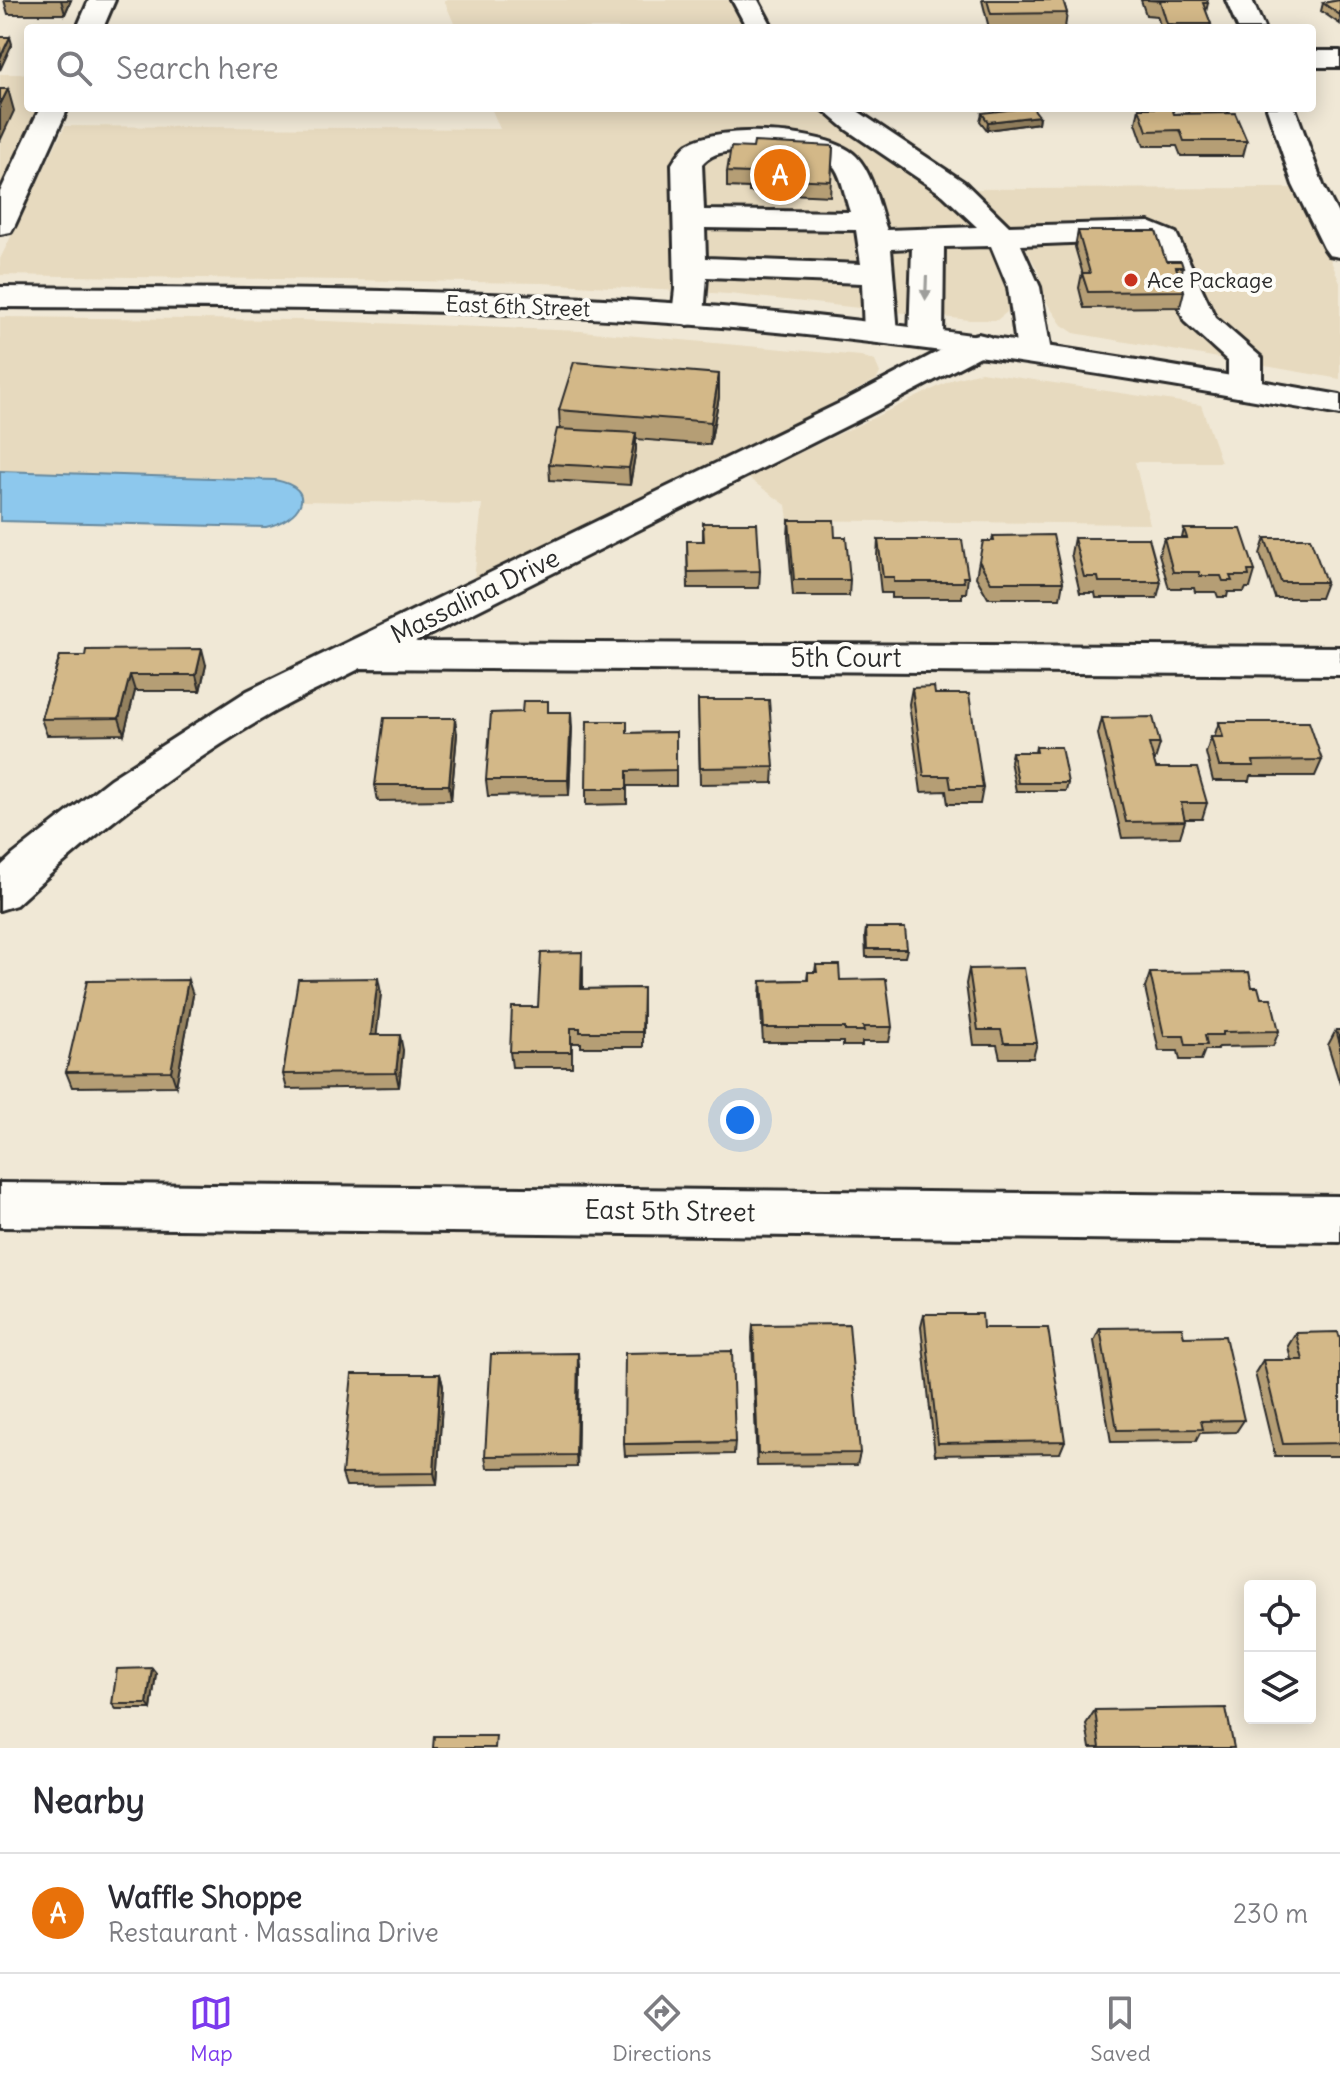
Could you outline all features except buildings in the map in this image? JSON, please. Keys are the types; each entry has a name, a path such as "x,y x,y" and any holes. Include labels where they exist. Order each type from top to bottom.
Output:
{"street":[{"path":"92,24 102,0"},
{"path":"745,0 758,24"},
{"path":"1239,0 1249,24"},
{"path":"1316,59 1340,59"},
{"path":"0,225 52,112"},
{"path":"841,112 954,191 990,223 1013,258 1023,285 1034,352"},
{"path":"1282,112 1308,185 1340,248"},
{"path":"688,315 687,164 696,152 719,144 795,144 825,148 844,156 859,188 862,227 878,274 881,333"},
{"path":"687,219 862,227 928,239 1149,231 1165,240 1201,322 1245,358 1245,388"},
{"path":"926,338 928,239"},
{"path":"690,267 878,274"},
{"name":"East 6th Street","path":"0,297 333,300 566,307 688,315 978,344 1340,405"},
{"name":"Massalina Drive","path":"0,893 85,823 182,750 261,701 846,413 978,344"},
{"name":"5th Court","path":"353,655 1340,661"},
{"name":"East 5th Street","path":"0,1205 1340,1219"}],"shaded area":[{"path":"444,0 736,0 747,24 454,24"},
{"path":"0,74 24,74 24,112 43,112 0,195"},
{"path":"493,112 825,112 930,187 977,226 1004,275 1009,304 1007,312 997,320 970,320 729,294 542,283 0,275 0,259 65,126 500,129"},
{"path":"1301,188 1340,283 1340,379 1074,333 1062,325 1047,303 1038,271 1024,244 1001,214 969,189"},
{"path":"0,317 300,320 581,331 861,356 875,361 880,373 877,379 805,418 474,580 482,504 0,496"},
{"path":"981,372 1201,405 1221,462 1135,462 1150,524 788,520 786,505 748,478 954,379"}],"water":[{"path":"0,471 275,480 289,484 298,490 301,497 300,504 288,518 266,527 0,521"}],"place":[{"name":"Waffle Shoppe","path":"780,175"},
{"name":"Ace Package","path":"1131,280"}]}
